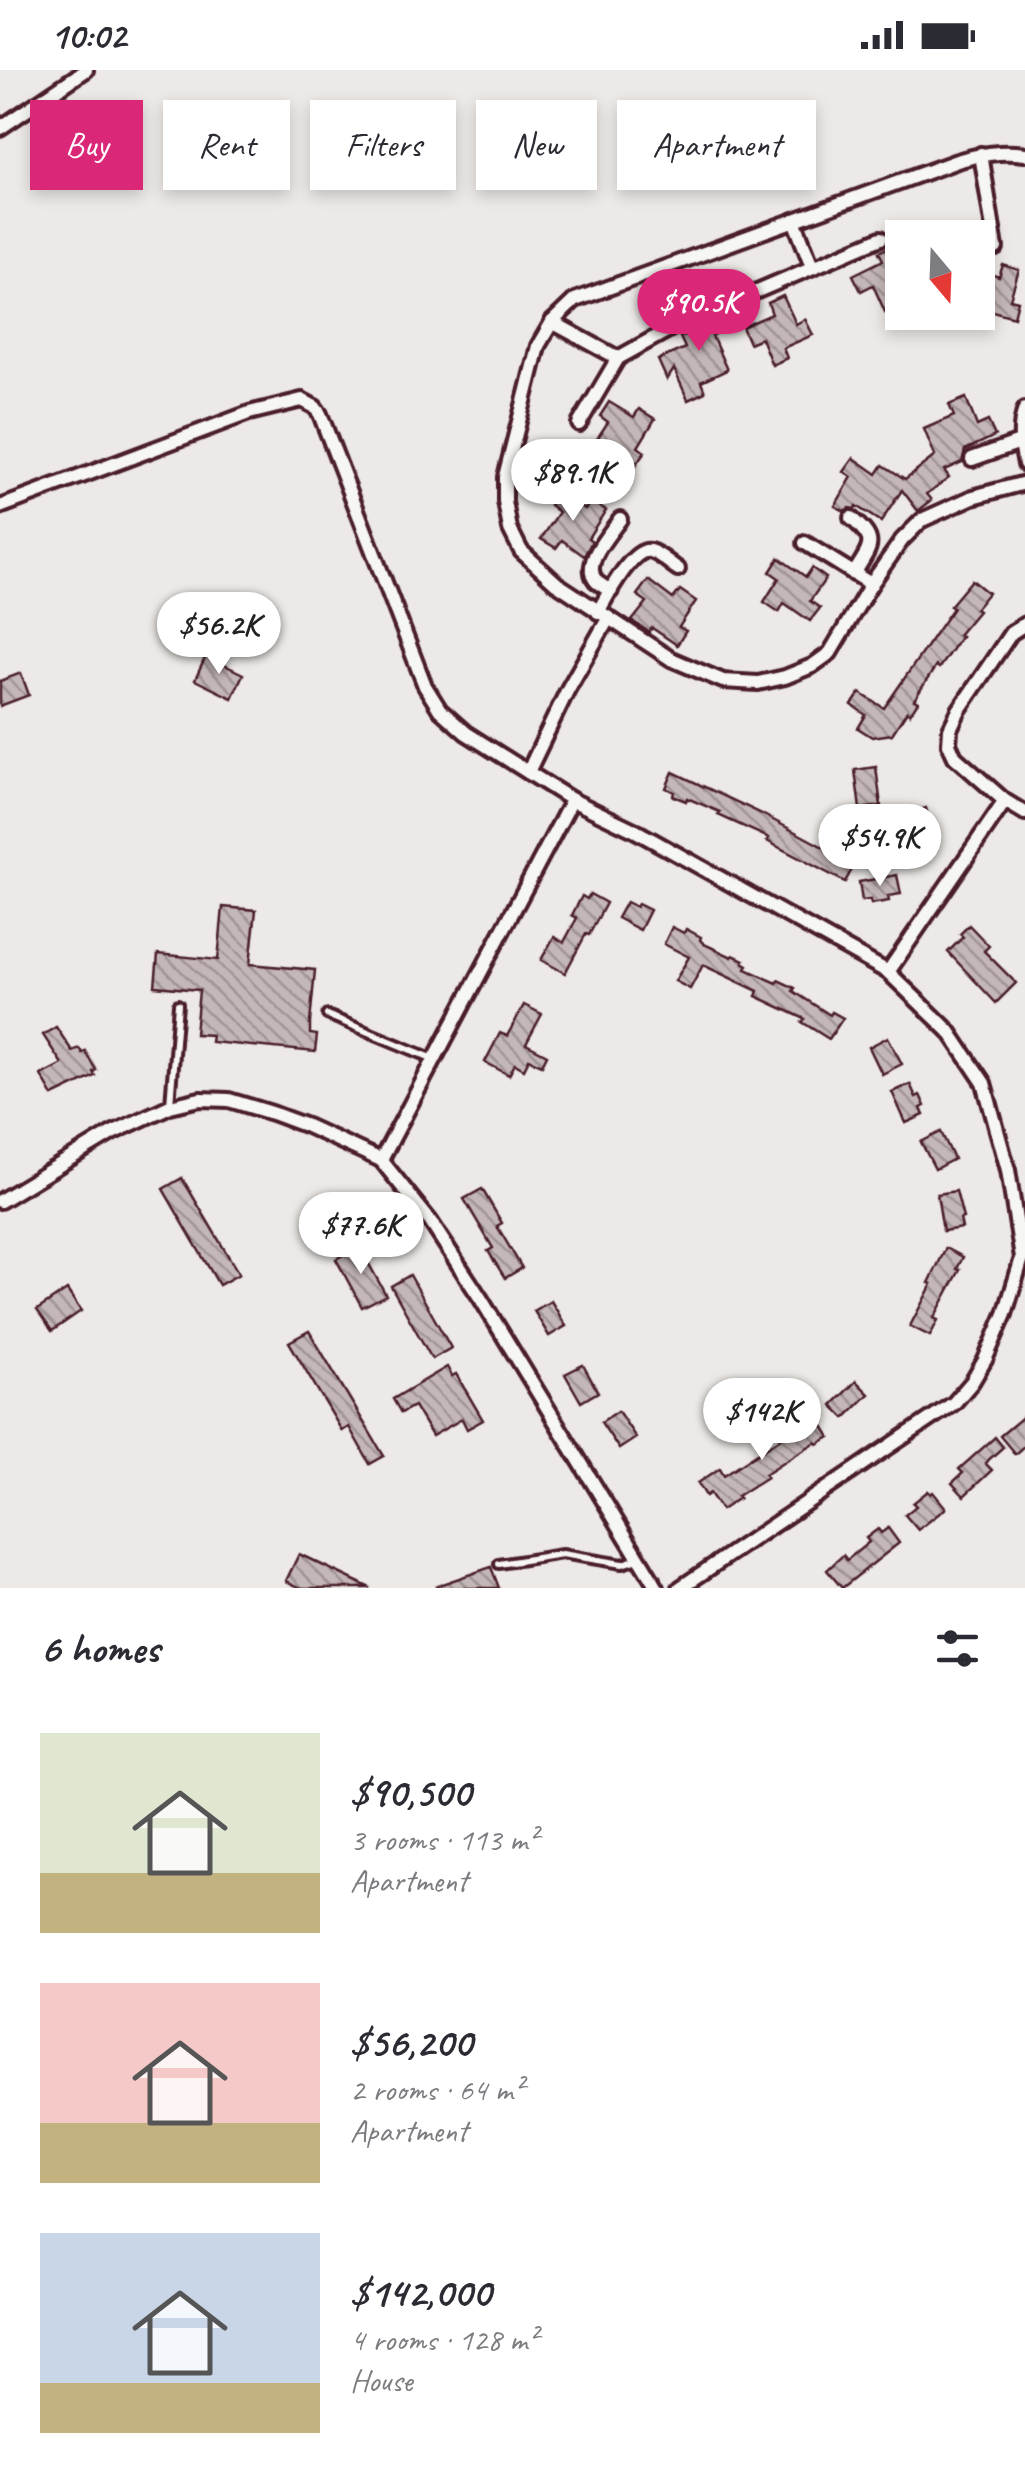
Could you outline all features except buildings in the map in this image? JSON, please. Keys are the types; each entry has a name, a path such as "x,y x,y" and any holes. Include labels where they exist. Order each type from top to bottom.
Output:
{"street":[{"path":"0,128 86,70"},
{"path":"981,154 996,248"},
{"path":"1025,154 981,154 575,300 552,322 538,346 505,477 505,502 510,529 521,551 556,583 671,659 723,681 758,683 812,666 830,652 870,584 922,520 974,497 1025,483"},
{"path":"794,220 812,266"},
{"path":"741,298 881,238"},
{"path":"579,424 618,358 690,318"},
{"path":"552,322 618,358"},
{"path":"0,506 249,414 296,400 308,403 320,414 430,696 450,720 572,800 634,830 888,972 949,1031 984,1084 1008,1170 1024,1259 1005,1314 972,1382 954,1402 680,1588"},
{"path":"1025,409 1020,420 1025,464"},
{"path":"972,459 1020,442"},
{"path":"851,518 870,539 854,574"},
{"path":"611,591 596,580 592,562 620,519"},
{"path":"805,543 870,584"},
{"path":"528,772 611,591 633,558 642,551 652,551 678,569"},
{"path":"1025,624 1011,634 959,710 949,744 955,757 1025,813"},
{"path":"381,1160 572,800"},
{"path":"888,972 1005,800"},
{"path":"0,1201 112,1134 170,1106 200,1100 229,1100 307,1126 381,1160 430,1221 657,1588"}],"lane":[{"path":"170,1106 178,1004"},
{"path":"327,1015 435,1060"},
{"path":"499,1564 562,1554 622,1564 638,1560"}]}
